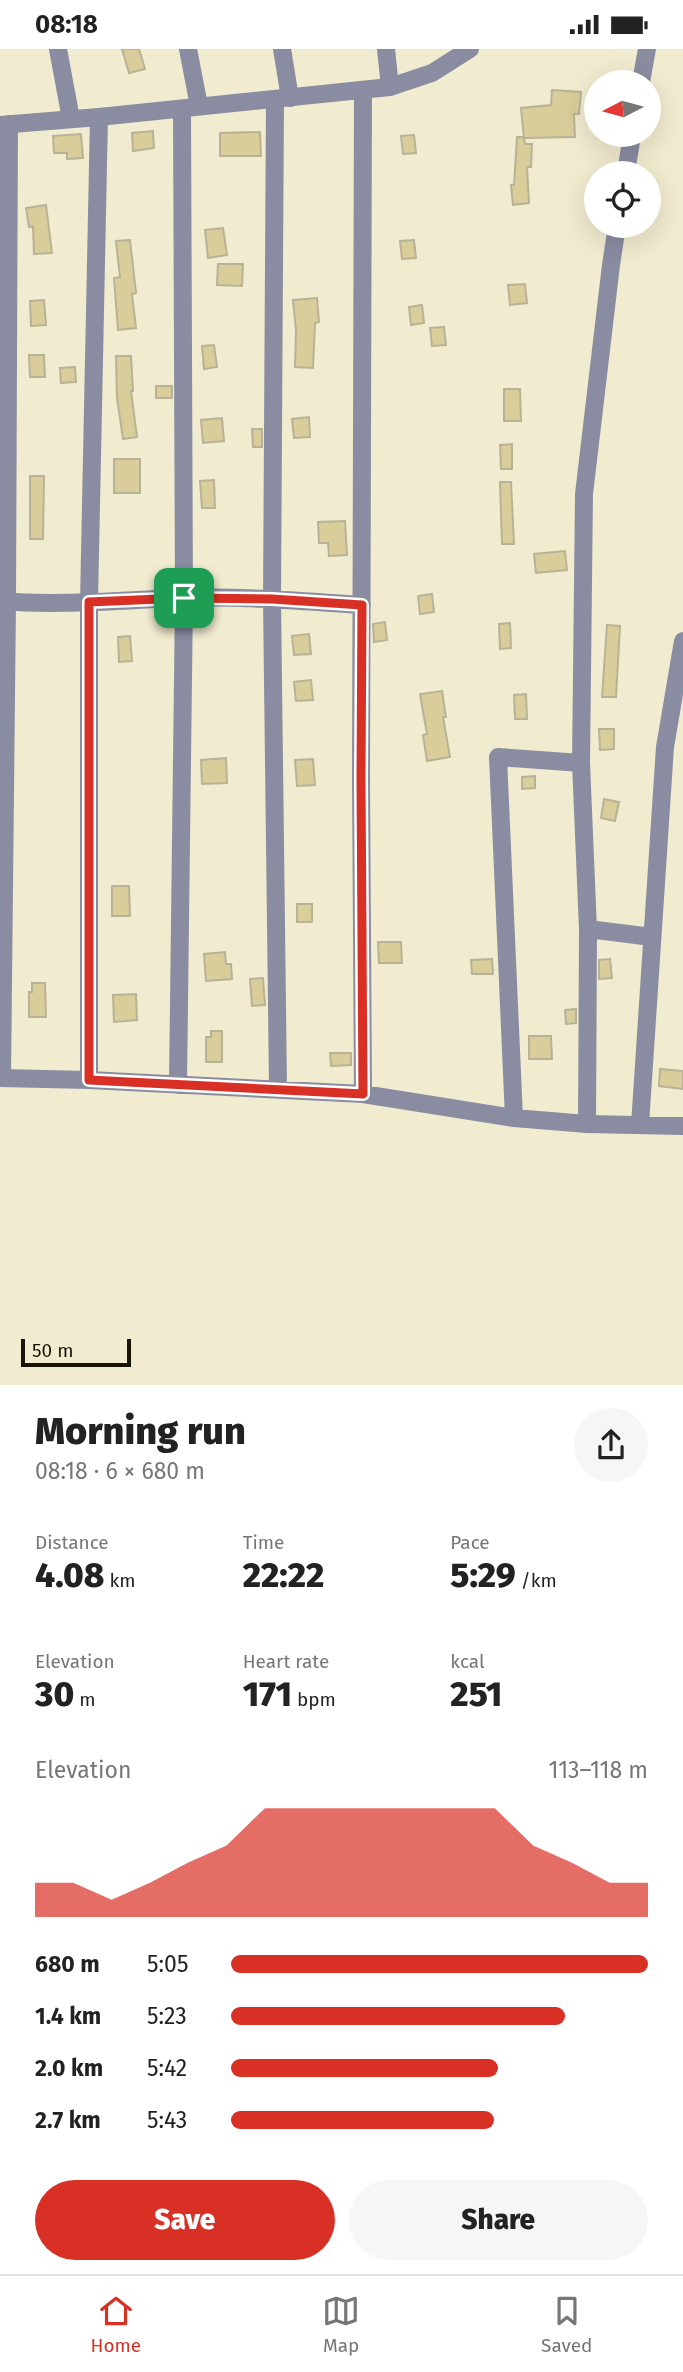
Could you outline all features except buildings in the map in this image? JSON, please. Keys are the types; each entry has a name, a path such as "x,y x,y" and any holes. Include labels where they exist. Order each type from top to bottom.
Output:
{"street":[{"path":"58,49 71,119"},
{"path":"178,1085 190,107 188,49"},
{"path":"278,1088 272,599 282,49"},
{"path":"386,49 390,87"},
{"path":"470,49 432,73 390,87 4,124 1,1078 278,1088 363,1094 514,1118 587,1124 683,1126"},
{"path":"643,70 647,49"},
{"path":"363,90 363,1094"},
{"path":"89,1080 89,602 99,117"},
{"path":"587,1124 588,929 580,763 584,494 615,238"},
{"path":"4,601 89,602 184,598 272,599 362,605"},
{"path":"640,1125 665,747 683,641"},
{"path":"665,747 683,748"},
{"path":"514,1118 498,757 580,763"},
{"path":"588,929 652,937"}],"route":[{"path":"184,598 272,599 362,605 363,1094 89,1080 89,602 184,598"}]}
